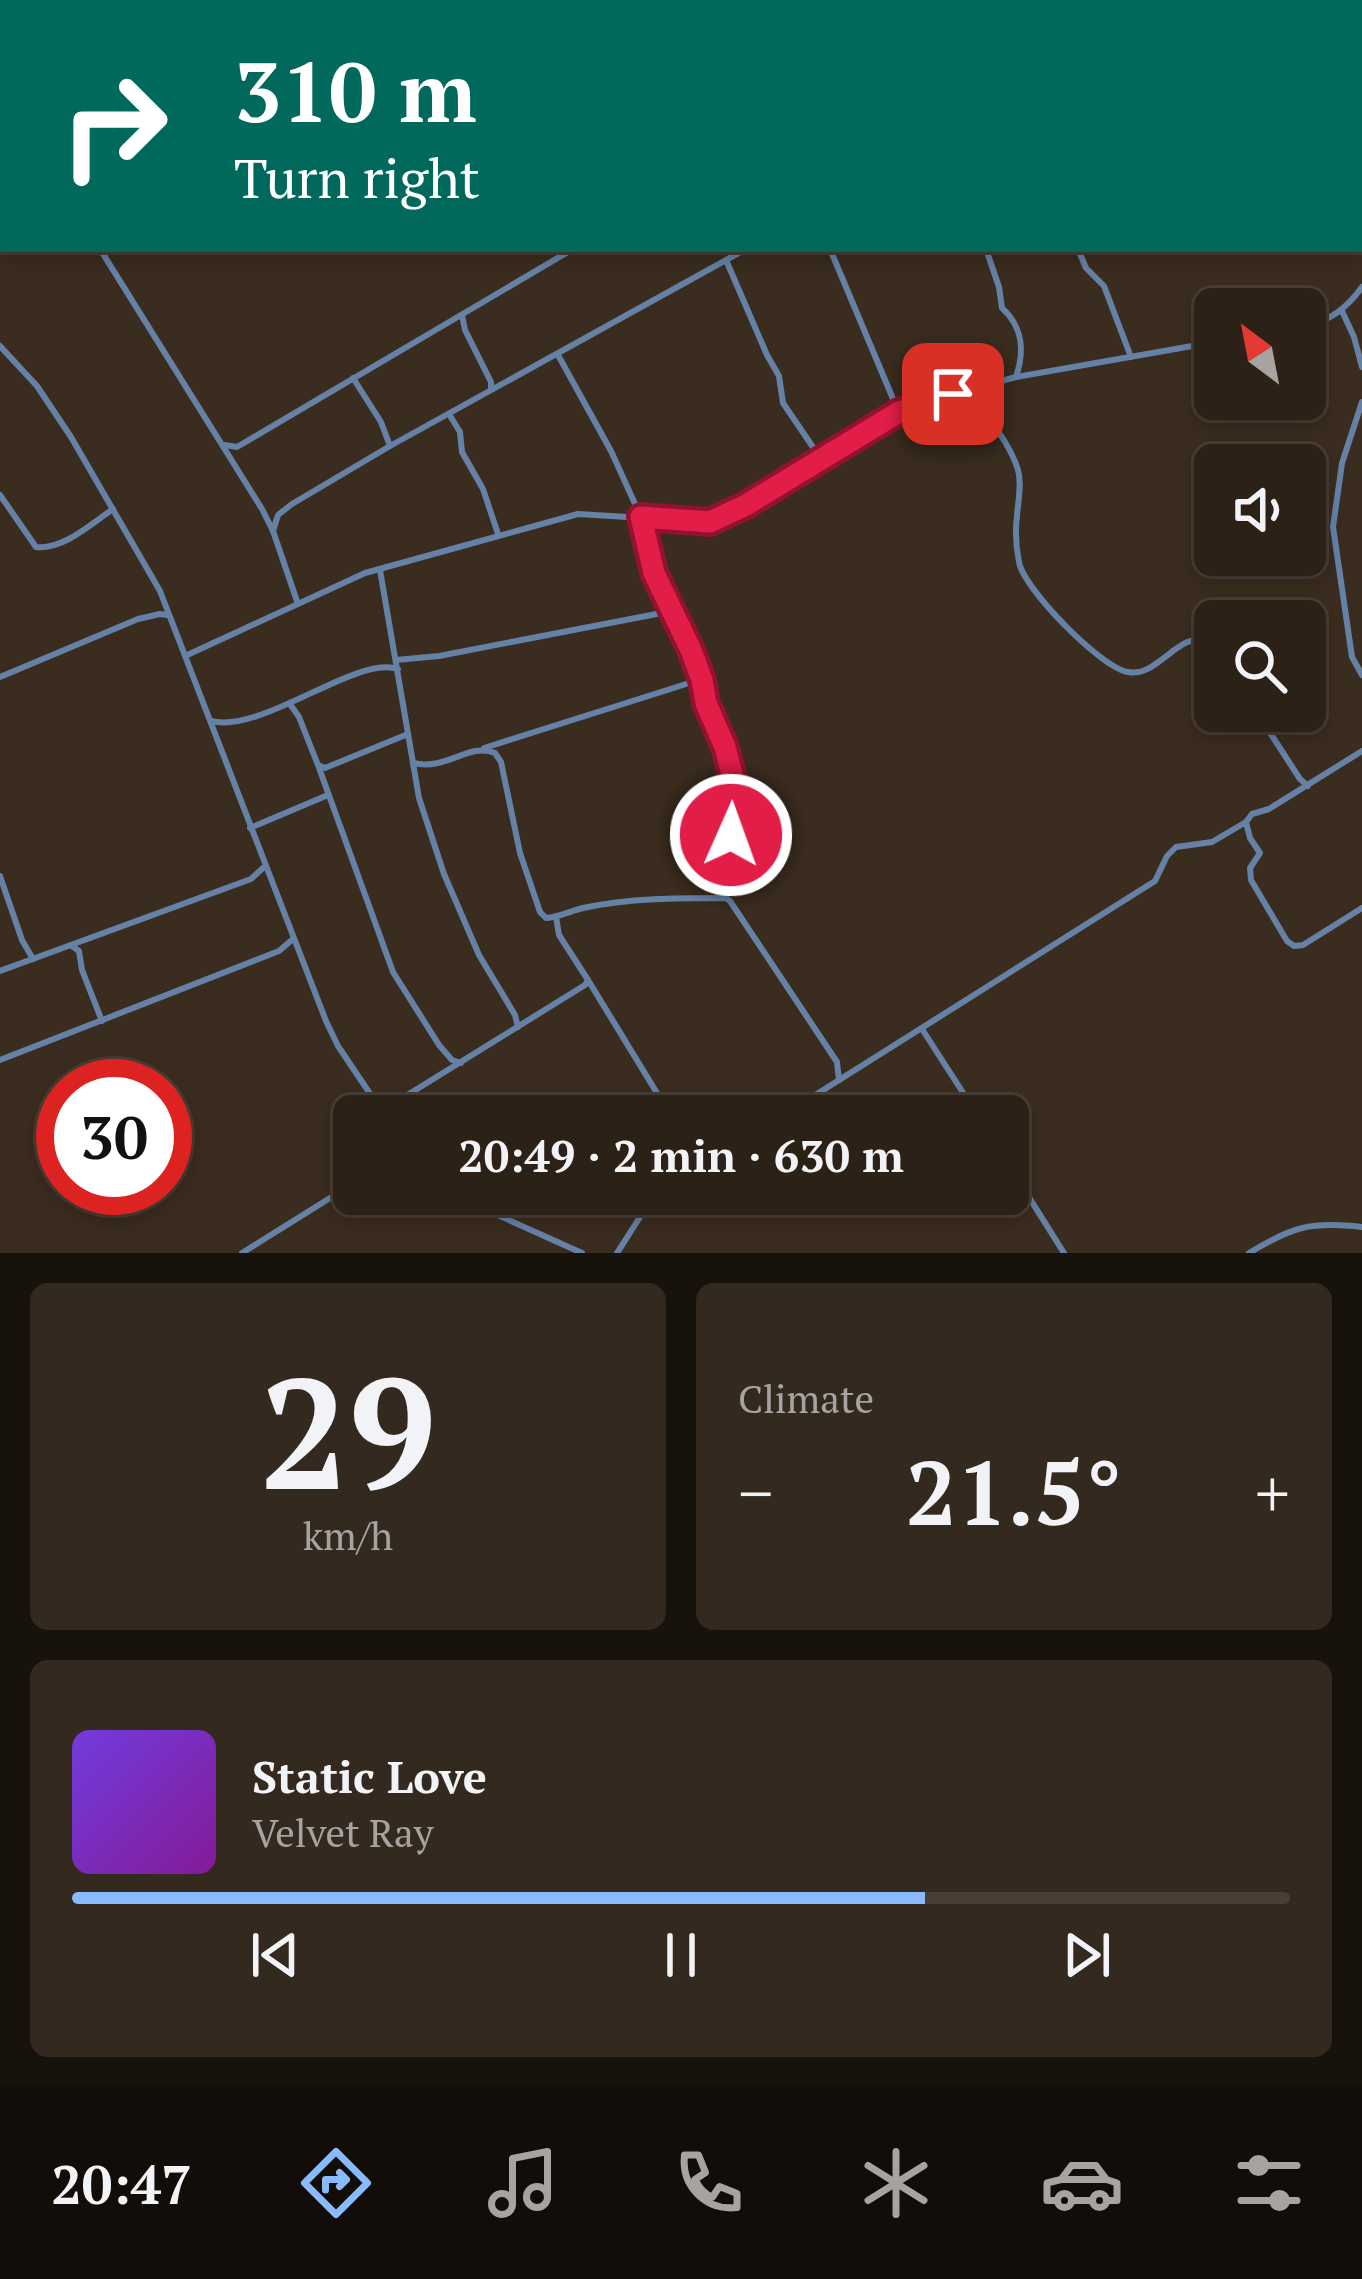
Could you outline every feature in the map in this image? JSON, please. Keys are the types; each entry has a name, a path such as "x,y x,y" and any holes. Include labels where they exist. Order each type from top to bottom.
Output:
{"street":[{"path":"102,252 262,509 298,604"},
{"path":"232,459 237,447 568,252"},
{"path":"273,531 278,515 390,446 741,252"},
{"path":"831,252 899,412"},
{"path":"987,252 1002,308 1019,328 1022,362 1016,377"},
{"path":"1079,252 1086,268 1104,286 1131,357"},
{"path":"726,260 779,376 780,397 821,459"},
{"path":"1326,320 1342,311 1362,287"},
{"path":"1342,311 1362,367"},
{"path":"463,315 491,391"},
{"path":"0,346 38,386 141,554 338,1046 371,1095"},
{"path":"185,656 365,573 578,514 710,522 899,412 1016,377 1194,346"},
{"path":"558,355 641,517 654,573 716,721 732,774 735,808 726,898 837,1062 839,1080"},
{"path":"353,378 390,446"},
{"path":"969,390 1018,469 1016,543 1023,577 1067,626 1091,651 1127,672 1144,670 1194,639"},
{"path":"1362,402 1342,463 1333,527 1352,656 1362,675"},
{"path":"449,414 498,534"},
{"path":"222,443 237,447"},
{"path":"0,495 36,547 43,548 80,532 113,509"},
{"path":"262,509 278,515"},
{"path":"380,570 419,798 444,874 479,955 518,1027"},
{"path":"211,722 232,724 381,666 672,611"},
{"path":"0,677 138,619 169,615"},
{"path":"413,763 436,765 702,680"},
{"path":"290,704 318,765 393,972 439,1045 461,1063"},
{"path":"1270,732 1305,788"},
{"path":"318,765 326,768 409,734"},
{"path":"480,749 495,753 501,762 520,853 546,918 582,908 672,898 726,898"},
{"path":"815,1095 1155,881 1176,847 1212,842 1362,751"},
{"path":"250,828 328,795"},
{"path":"1246,822 1260,853 1250,868 1251,880 1287,941 1303,945 1362,908"},
{"path":"0,971 251,879 265,866"},
{"path":"1,880 33,959"},
{"path":"556,917 559,935 658,1095"},
{"path":"0,1060 279,951 293,939"},
{"path":"69,945 79,951 103,1022"},
{"path":"408,1095 580,990 588,980"},
{"path":"922,1029 964,1095"},
{"path":"242,1253 333,1196"},
{"path":"1029,1197 1064,1253"},
{"path":"493,1215 582,1253"},
{"path":"617,1253 640,1215"},
{"path":"1249,1253 1295,1228 1362,1227"}],"route":[{"path":"731,835 735,808 725,747 691,650 654,573 641,517 710,522 899,412 953,394"}]}
